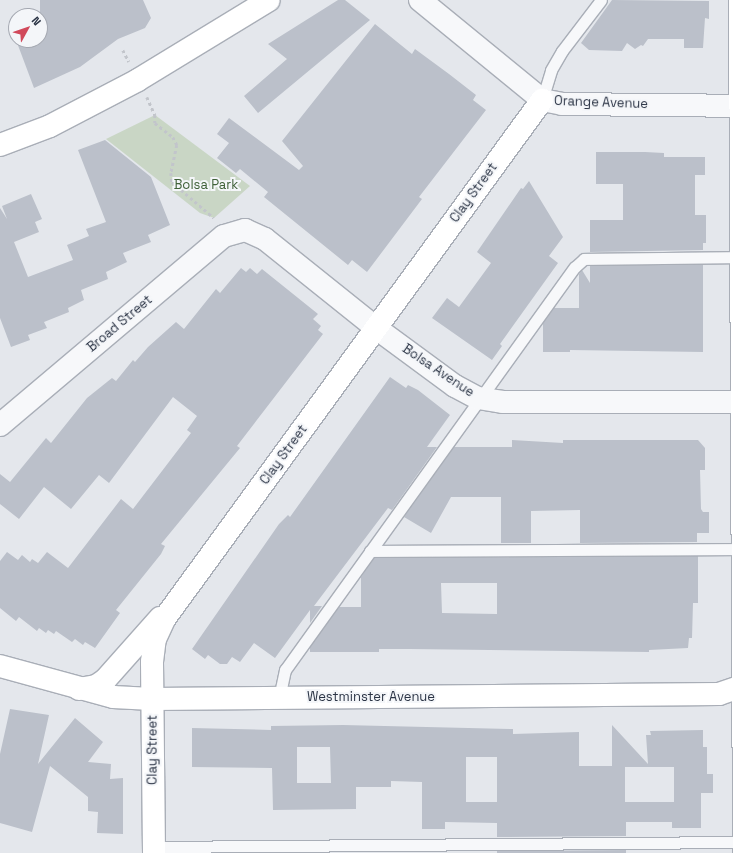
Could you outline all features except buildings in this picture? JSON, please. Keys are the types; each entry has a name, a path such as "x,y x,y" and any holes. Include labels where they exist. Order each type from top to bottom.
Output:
{"street":[{"path":"0,145 50,126 138,80 269,0"},
{"name":"Orange Avenue","path":"420,0 542,100 562,104 743,106"},
{"path":"740,0 743,106 742,402 744,847"},
{"name":"Clay Street","path":"154,850 152,699 155,639 176,602 542,100"},
{"name":"Bolsa Avenue","path":"244,230 265,239 376,328 455,386 478,398 503,402 742,402"},
{"name":"Broad Street","path":"0,425 224,236 244,230"},
{"path":"80,689 96,686 105,680 137,642 176,602"},
{"name":"Westminster Avenue","path":"0,666 113,698 152,699 719,694 744,686"}],"lane":[{"path":"542,100 552,70 562,51 601,0"},
{"path":"279,698 285,670 478,398 575,267 584,260 742,257"},
{"path":"370,551 743,549"},
{"path":"154,850 744,847"}],"path":[{"path":"155,115 155,123 172,137 177,145 171,172 172,182 214,218"}],"green space":[{"name":"Bolsa Park","path":"155,115 250,186 214,218 200,213 106,139"}]}
